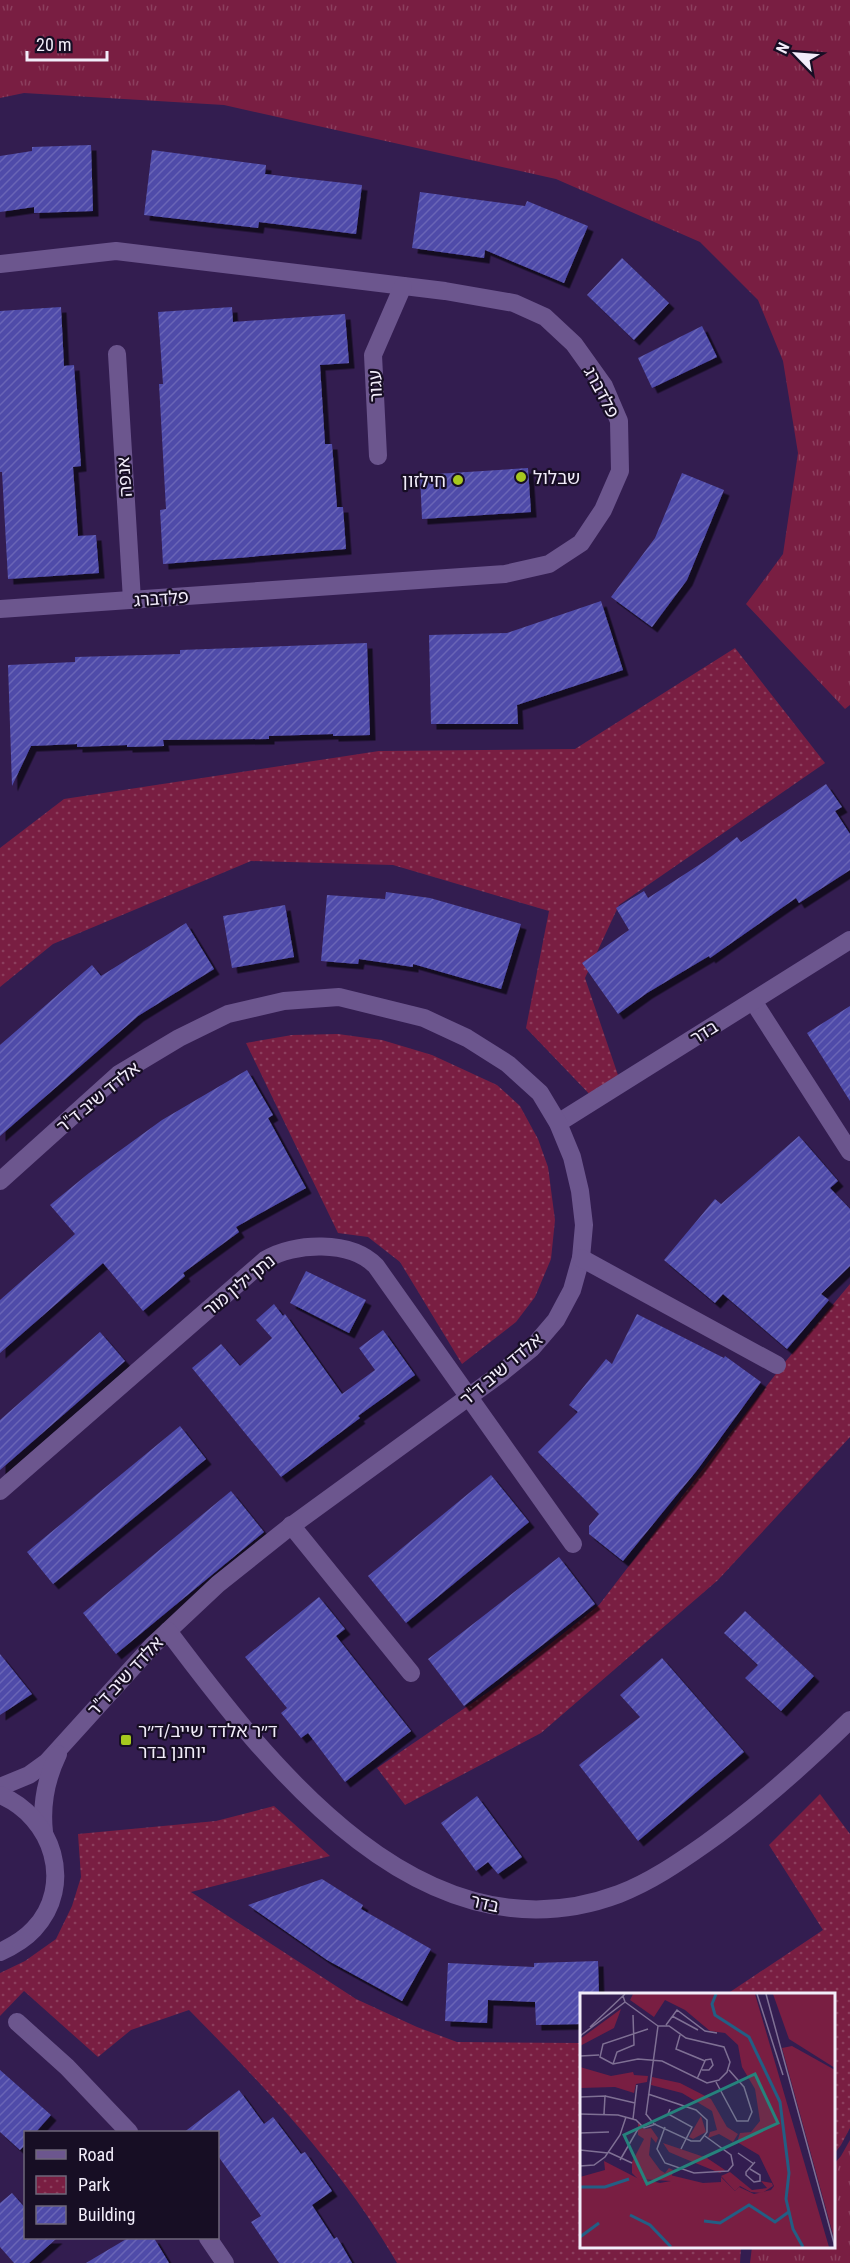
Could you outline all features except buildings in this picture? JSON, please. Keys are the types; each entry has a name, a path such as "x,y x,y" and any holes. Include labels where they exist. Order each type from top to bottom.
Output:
{"street":[{"name":"פלדברג","path":"0,264 116,251 403,286 514,303 545,317 574,344 604,386 619,421 620,471 603,510 581,543 549,564 505,574 0,609"},
{"name":"עגור","path":"378,456 373,355 403,286"},
{"name":"אנפה","path":"117,354 132,600"},
{"name":"בדר","path":"558,1123 850,940"},
{"name":"אלדד שיב ד\"ר","path":"0,1181 119,1074 179,1038 228,1014 284,1001 339,998 424,1018 467,1038 508,1064 540,1093 558,1123 572,1157 580,1191 584,1225 581,1258 572,1290 556,1320 532,1348 291,1526 218,1584 122,1678 63,1745"},
{"path":"753,1001 850,1152"},
{"name":"נתן ילין מור","path":"0,1491 272,1256 289,1249 305,1247 342,1249 360,1254 376,1266 573,1544"},
{"path":"581,1258 777,1365"},
{"path":"291,1526 411,1673"},
{"name":"בדר","path":"168,1631 253,1739 295,1784 359,1843 423,1881 457,1896 493,1907 533,1911 574,1907 620,1894 668,1870 746,1814 800,1769 850,1720"},
{"path":"0,1787 38,1769 63,1745"},
{"path":"0,1952 18,1944 36,1928 49,1906 55,1881 53,1856 44,1832 42,1817 45,1792 52,1768 63,1745"},
{"path":"0,1795 14,1801 31,1815 44,1832"},
{"path":"17,2022 68,2067 127,2131"},
{"path":"209,2239 225,2263"}],"green space":[{"path":"0,0 850,0 850,705 845,709 746,604 783,554 798,453 783,361 758,300 700,242 556,179 224,105 24,93 0,98"},
{"path":"735,648 825,763 619,905 585,978 620,1081 596,1101 526,1028 549,911 393,865 251,861 53,944 0,987 0,848 64,799 379,751 575,749"},
{"path":"338,1034 382,1040 432,1055 497,1085 520,1106 538,1139 548,1167 555,1220 551,1259 535,1297 516,1322 462,1364 400,1262 368,1237 338,1233 246,1043 292,1035"},
{"path":"850,1284 850,1437 718,1580 541,1733 405,1805 377,1768 500,1684 599,1605 785,1362"},
{"path":"820,1794 850,1834 850,2128 835,2153 835,1993 728,1993 823,1930 769,1845"},
{"path":"274,1806 330,1856 191,1892 356,1999 417,2027 457,2042 580,2043 580,2248 741,2248 740,2263 397,2263 352,2194 301,2130 189,2010 131,2030 98,2057 24,1991 0,2016 0,1973 25,1961 56,1939 72,1906 81,1877 78,1834 216,1821"},
{"path":"850,2140 850,2263 750,2263 752,2248 835,2248 835,2163"}],"place":[{"name":"שבלול","path":"521,477"},
{"name":"חילזון","path":"458,480"},
{"name":"ד״ר אלדד שייב/ד״ר יוחנן בדר","path":"126,1740"}]}
